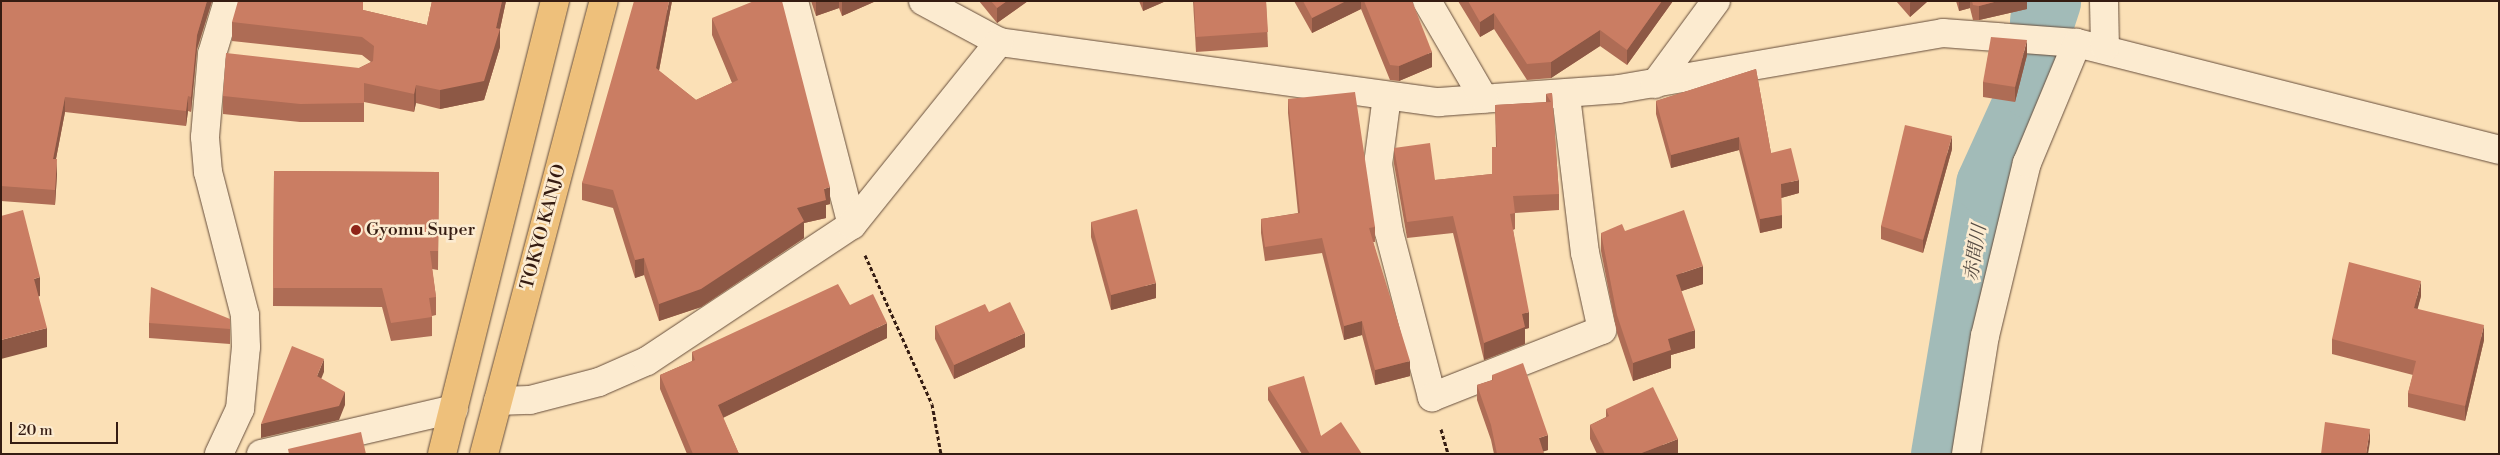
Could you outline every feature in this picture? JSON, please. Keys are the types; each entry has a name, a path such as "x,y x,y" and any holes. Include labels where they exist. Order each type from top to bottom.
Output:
{"highway":[{"path":"442,454 555,1"},
{"name":"TOKYO KANJO","path":"484,454 604,1"}],"street":[{"path":"219,454 240,409 245,315 208,172 205,137 212,54 228,1"},
{"path":"794,1 852,224"},
{"path":"923,1 999,42 1439,102 1566,95 1655,84 1943,33 2077,42 2105,47 2499,150"},
{"path":"1427,1 1484,99"},
{"path":"1655,84 1716,1"},
{"path":"2104,1 2105,47"},
{"path":"498,401 530,400 599,382 647,361 852,224 999,42"},
{"path":"1966,454 1985,336 2027,163 2077,42"},
{"path":"212,54 240,58"},
{"path":"1387,96 1378,164 1389,232 1432,397 1602,330 1586,254 1566,95"},
{"path":"261,454 454,409"}],"path":[{"path":"852,224 932,404 941,454"}],"building":[{"path":"1,1 207,1 197,35 191,97 188,96 186,111 65,97 53,159 57,159 55,190 1,186"},
{"path":"238,1 361,1 363,2 363,10 427,25 432,1 502,1 496,28 500,29 484,81 440,90 416,85 414,94 364,83 364,103 300,104 223,96 226,53 359,68 373,61 374,46 362,37 232,22"},
{"path":"634,1 669,1 656,68 696,100 738,80 712,18 754,1 782,1 830,187 824,189 826,200 797,208 804,221 701,289 659,304 644,258 635,260 613,190 582,183"},
{"path":"991,1 1007,1 997,8"},
{"path":"1194,1 1266,1 1268,32 1196,37"},
{"path":"1303,1 1346,1 1312,18"},
{"path":"1364,1 1412,1 1432,52 1399,66 1390,65"},
{"path":"1468,1 1662,1 1627,50 1600,30 1551,62 1527,64 1494,13 1480,22"},
{"path":"1972,1 1998,1 1979,6 1973,5"},
{"path":"1991,37 2027,40 2015,87 1983,82"},
{"path":"1756,69 1771,153 1791,148 1799,180 1781,184 1782,215 1760,219 1739,137 1671,155 1656,101"},
{"path":"1355,92 1375,227 1369,228 1410,361 1375,370 1362,321 1344,326 1322,238 1265,247 1261,219 1300,213 1288,99"},
{"path":"1552,93 1559,194 1513,196 1515,213 1510,214 1529,312 1522,314 1525,327 1484,343 1453,216 1407,222 1394,148 1430,143 1435,180 1492,174 1492,147 1497,147 1495,105 1551,102 1546,94"},
{"path":"1905,125 1952,136 1923,240 1881,226"},
{"name":"Gyomu Super","path":"274,171 439,172 438,251 430,251 436,297 429,298 432,317 391,323 382,288 273,288"},
{"path":"1137,209 1156,283 1111,295 1091,222"},
{"path":"23,210 40,277 34,279 47,328 1,340 1,216"},
{"path":"1684,210 1703,266 1676,275 1695,330 1668,339 1671,350 1633,363 1617,315 1601,233 1622,224 1625,231"},
{"path":"2349,262 2421,281 2414,308 2484,325 2465,406 2408,393 2416,361 2332,339"},
{"path":"838,284 850,305 873,294 887,323 718,405 739,454 693,454 660,375 695,360 692,352"},
{"path":"151,287 230,319 230,329 149,323"},
{"path":"1010,302 1025,333 954,365 935,326 985,304 989,312"},
{"path":"292,346 324,359 317,376 345,392 339,406 261,424"},
{"path":"1523,363 1548,435 1539,438 1544,454 1497,454 1491,425 1477,385 1493,380 1492,375"},
{"path":"1304,376 1321,436 1341,422 1362,454 1310,454 1268,387"},
{"path":"1653,387 1678,439 1639,454 1605,454 1590,425 1609,416 1606,409"},
{"path":"2325,422 2370,429 2366,454 2321,454"},
{"path":"361,432 366,454 289,454 288,449"}],"waterway":[{"path":"2042,20 2048,1"},
{"name":"赤間川","path":"1943,454 1988,184 2032,87 2036,60"}],"place":[{"name":"Gyomu Super","path":"356,230"}]}
